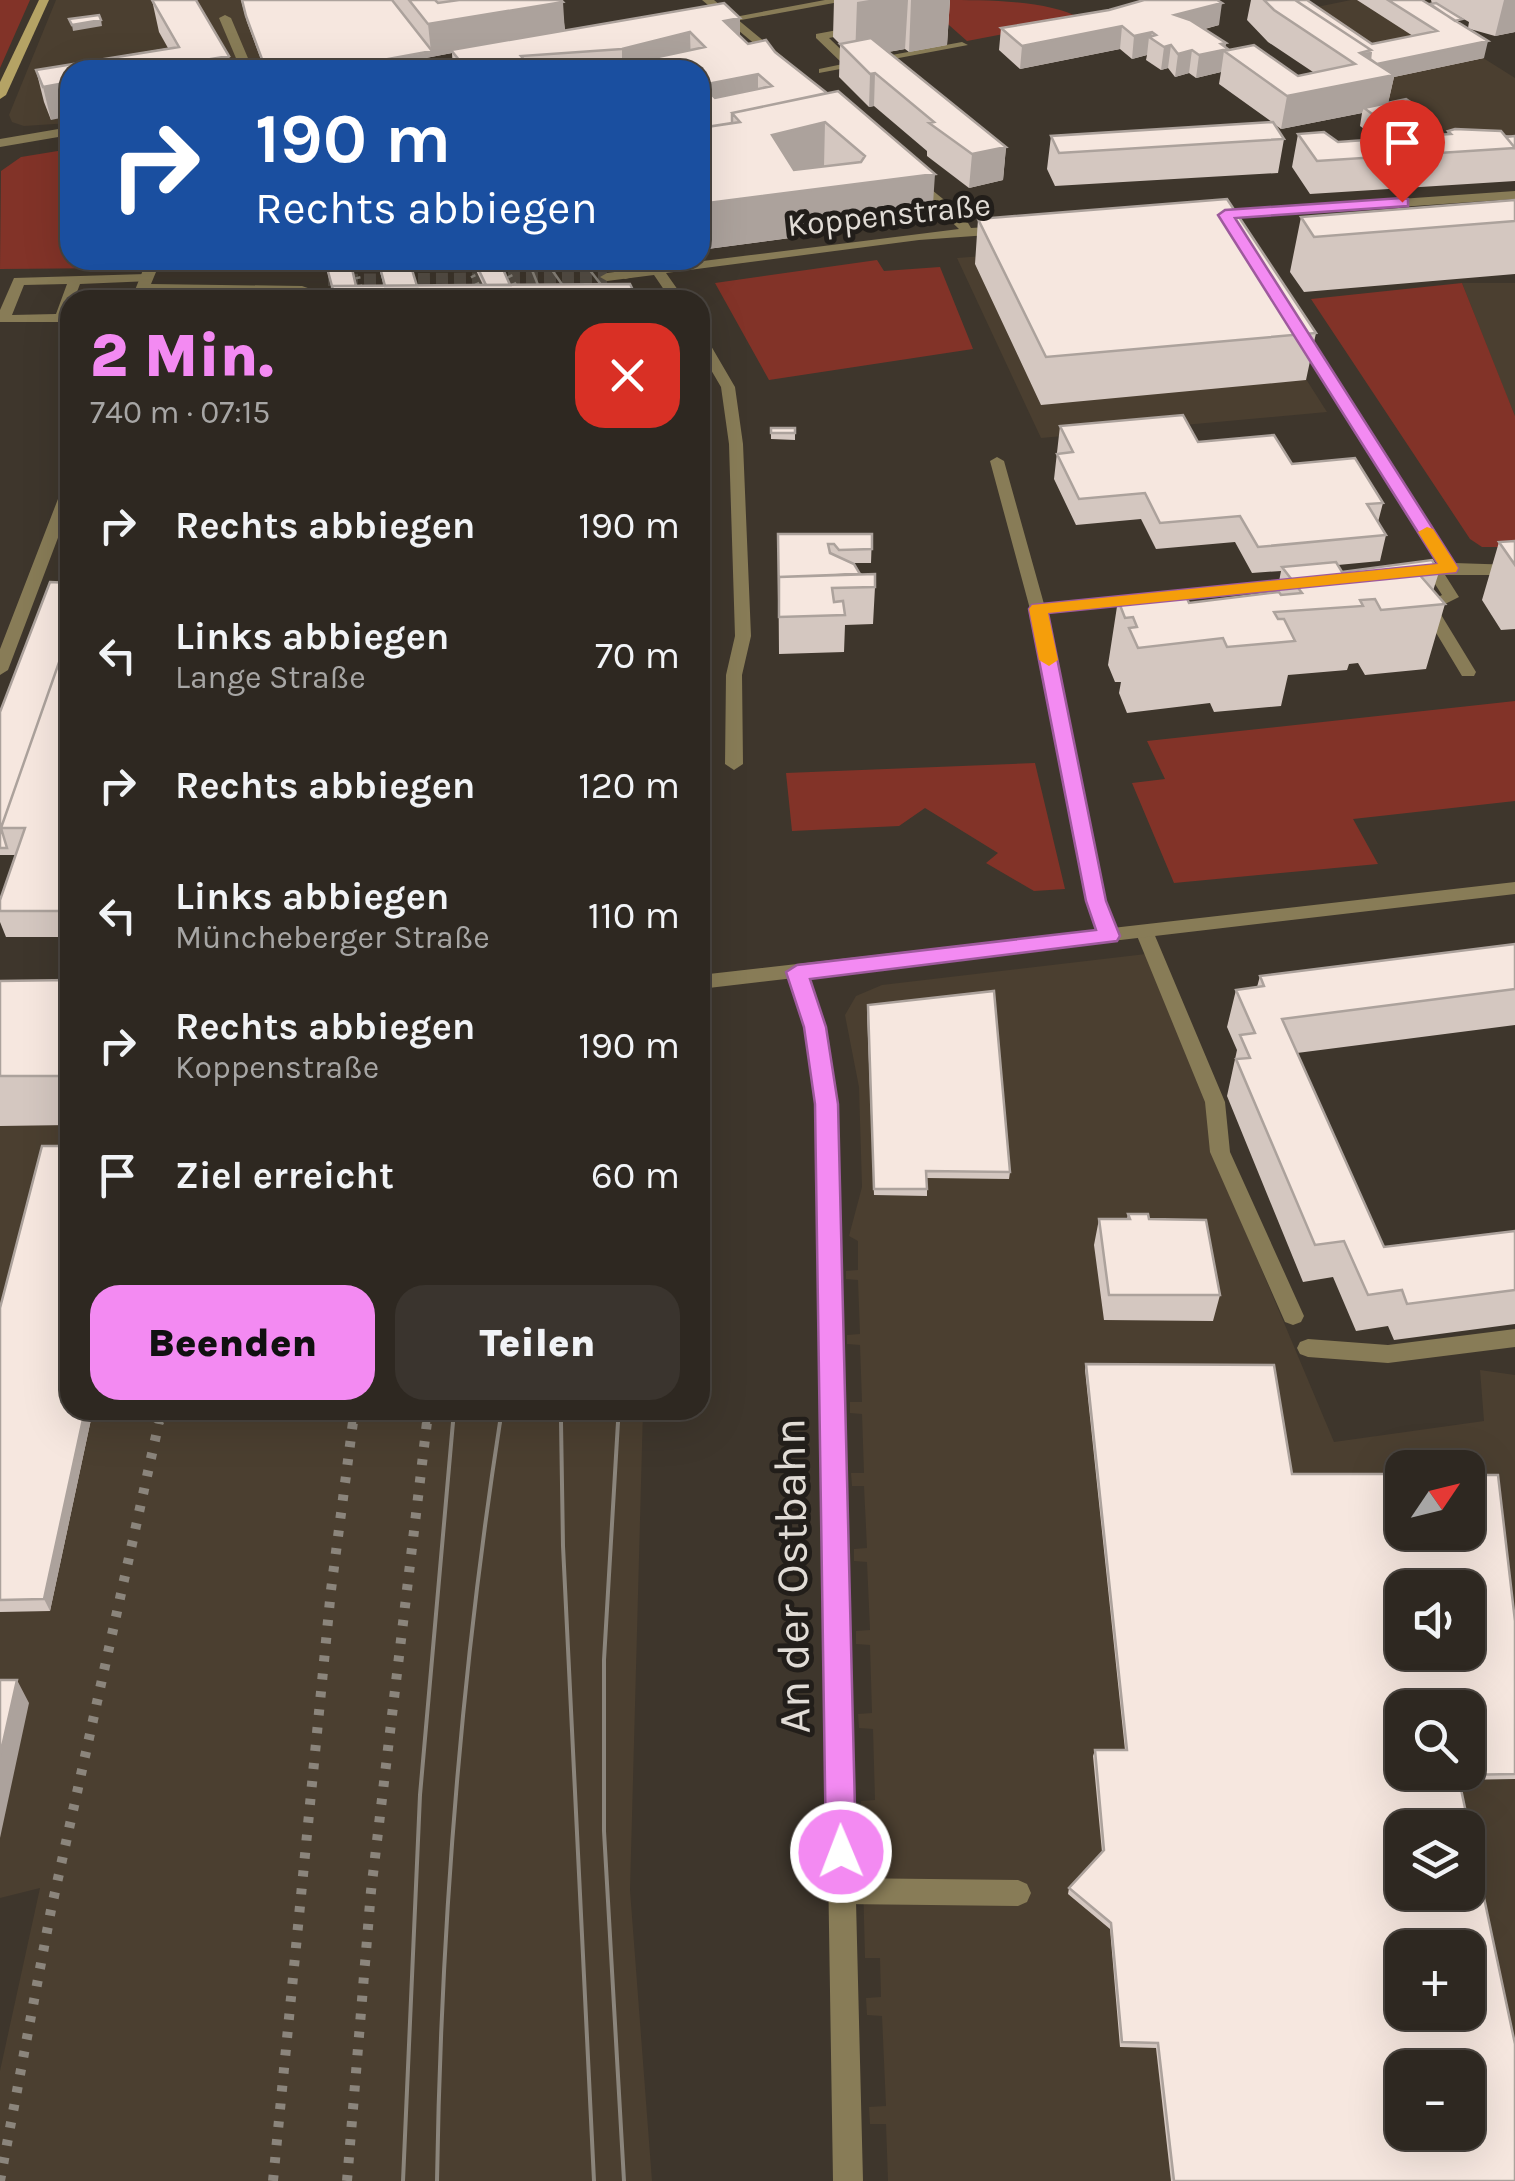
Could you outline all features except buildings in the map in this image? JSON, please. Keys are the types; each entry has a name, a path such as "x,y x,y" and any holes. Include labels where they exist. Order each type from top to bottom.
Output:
{"main road":[{"path":"0,95 44,0"}],"street":[{"path":"707,0 788,68"},
{"path":"696,26 844,0"},
{"path":"225,18 242,60"},
{"path":"851,65 820,36 874,26"},
{"path":"823,70 962,45 951,36"},
{"path":"0,142 60,133"},
{"path":"912,177 968,232"},
{"path":"1190,217 1515,195"},
{"path":"1225,215 1234,228"},
{"name":"Koppenstraße","path":"710,265 1017,229"},
{"name":"Koppenstraße","path":"610,270 630,276 674,270"},
{"path":"659,272 671,290"},
{"path":"619,290 630,276"},
{"path":"73,290 75,280"},
{"path":"60,318 3,319 19,281 75,280 142,289 302,290 328,280"},
{"path":"1290,318 1442,569 1451,597 1428,606 1468,672"},
{"path":"710,356 728,387 736,444 743,636 734,676 734,764"},
{"path":"997,461 1038,609 1096,901 1109,936"},
{"path":"0,670 60,512"},
{"path":"1394,574 1442,569 1515,570"},
{"path":"1038,609 1316,582"},
{"path":"710,981 1515,888"},
{"path":"1144,931 1215,1102 1220,1152 1293,1316"},
{"name":"An der Ostbahn","path":"797,972 815,1027 826,1104 848,2181"},
{"path":"1308,1348 1388,1354 1515,1338"},
{"path":"842,1891 1018,1893"}],"shaded area":[{"path":"0,0 30,0 0,68"},
{"path":"56,0 241,0 262,60 60,60 60,124 24,126 12,122 9,115"},
{"path":"944,0 1035,5 1081,19 967,41 924,3"},
{"path":"1351,0 1391,0 1515,78 1515,181 1506,181 1488,161 1436,124 1428,124 1407,111 1267,17"},
{"path":"60,151 60,268 0,269 1,171 21,157"},
{"path":"1216,238 1327,412 1041,438 957,258"},
{"path":"877,260 884,271 940,267 973,349 769,380 715,283"},
{"path":"1462,283 1515,283 1515,416 1507,397"},
{"path":"1462,283 1515,416 1515,547 1482,547 1470,539 1311,299"},
{"path":"1515,701 1515,801 1353,819 1378,864 1174,883 1132,783 1165,779 1147,741"},
{"path":"1035,763 1065,889 1034,891 986,863 998,853 925,808 899,826 792,831 786,773"},
{"path":"1146,954 1208,1101 1211,1149 1334,1442 1484,1421 1480,1370 1515,1375 1515,2181 888,2181 886,2124 870,2124 869,2107 886,2106 882,2016 867,2015 866,1998 881,1997 880,1958 865,1958 861,1801 875,1800 873,1729 859,1728 858,1714 872,1713 870,1645 856,1644 856,1631 870,1630 867,1562 854,1561 854,1549 867,1548 864,1486 852,1486 851,1473 864,1473 862,1414 850,1413 850,1402 862,1402 860,1345 847,1344 847,1335 860,1334 858,1280 846,1279 846,1271 858,1270 858,1241 849,1236 862,1187 859,1087 845,1015 856,996 882,985"},
{"path":"60,1030 60,1420 643,1420 630,1890 652,2181 0,2181 0,2071 40,1888 0,1898 0,1031"}],"tunnel":[{"path":"328,280 607,277"}],"tram line":[{"path":"349,0 394,60"},
{"path":"378,0 424,60"},
{"path":"532,270 540,290"},
{"path":"552,270 566,290"},
{"path":"590,270 605,290"},
{"path":"453,1420 453,1424"},
{"path":"500,1424 501,1420"},
{"path":"618,1420 618,1424"},
{"path":"403,2181 420,1795 453,1422"},
{"path":"437,2181 443,1990 455,1800 474,1611 500,1422"},
{"path":"561,1422 563,1546 594,2181"},
{"path":"618,1422 604,1660 604,1831 624,2181"}],"railway":[{"path":"356,270 361,290"},
{"path":"470,270 480,290"},
{"path":"507,270 517,290"},
{"path":"159,1424 160,1420"},
{"path":"352,1424 353,1420"},
{"path":"426,1424 427,1420"},
{"path":"0,2181 51,1910 159,1422"},
{"path":"273,2181 331,1590 353,1422"},
{"path":"347,2181 371,1891 427,1422"}],"slow traffic":[{"path":"1049,660 1038,609 1450,568 1427,532"}],"route":[{"path":"841,1852 826,1104 815,1027 797,972 1109,936 1096,901 1038,609 1450,568 1225,215 1402,202"}]}
